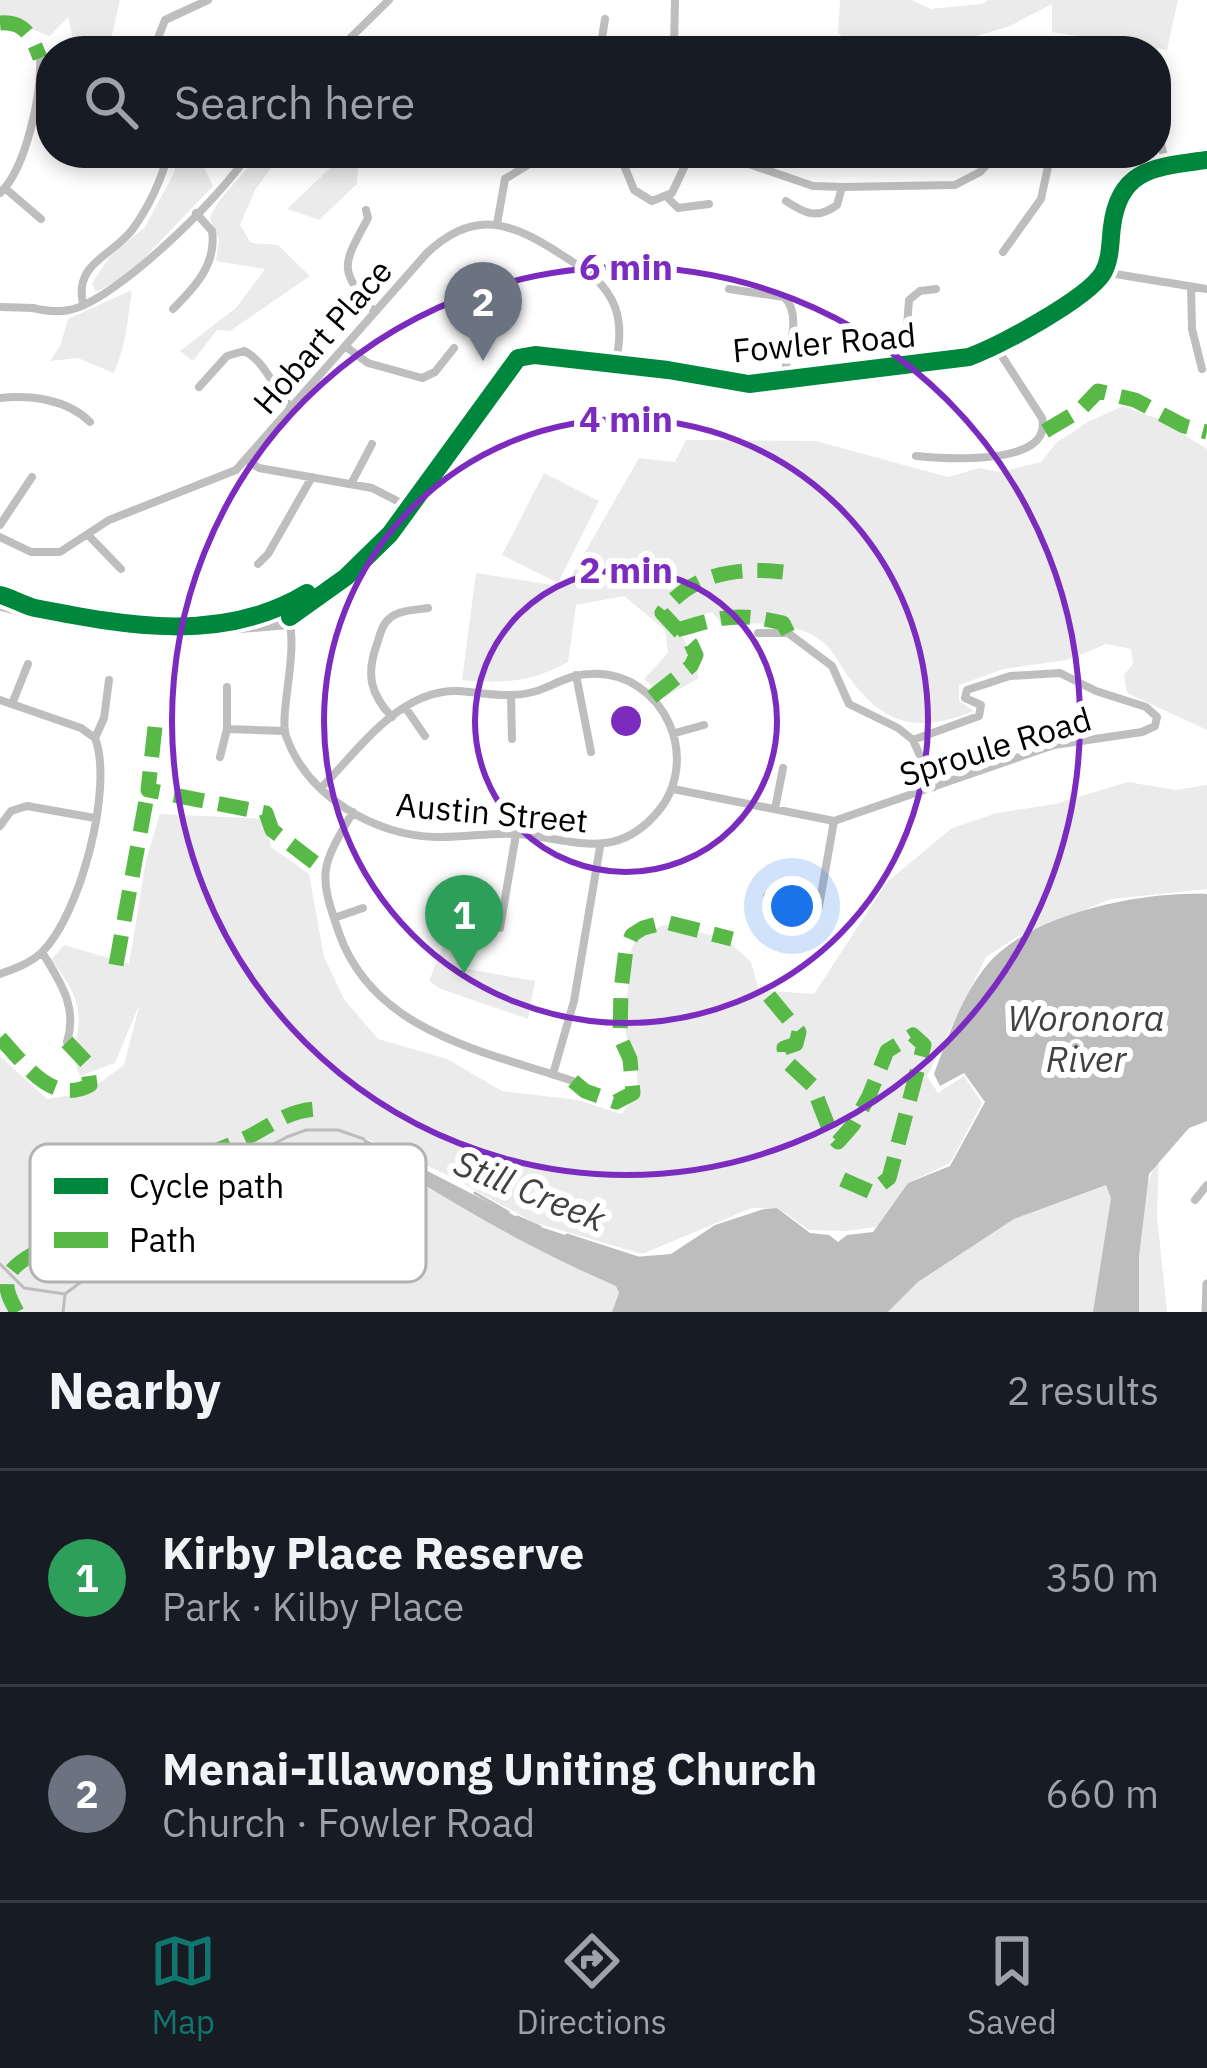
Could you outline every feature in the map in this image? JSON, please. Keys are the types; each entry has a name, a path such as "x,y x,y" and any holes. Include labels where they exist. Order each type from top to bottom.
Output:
{"street":[{"path":"159,36 165,20 208,0"},
{"path":"353,36 388,0"},
{"path":"674,36 675,0"},
{"path":"602,36 604,19"},
{"path":"36,93 21,160 3,191 40,219"},
{"path":"1171,165 1207,160"},
{"path":"83,304 85,274 132,230 163,168"},
{"path":"0,307 62,311 128,281 236,168"},
{"path":"523,168 505,179 497,224 525,232 603,286 618,320 616,364"},
{"path":"626,168 637,194 652,200 668,198"},
{"path":"668,198 683,168"},
{"path":"761,168 813,186 842,188 955,185 984,168"},
{"path":"1003,252 1041,199 1048,168"},
{"path":"1160,168 1138,175 1122,191 1114,208 1103,272 1207,288"},
{"path":"786,200 810,215 819,214 836,205 842,188"},
{"path":"668,198 678,208 709,204"},
{"path":"367,210 346,272 374,311"},
{"path":"173,309 198,283 210,260 212,231 196,213"},
{"name":"Hobart Place","path":"0,537 26,551 47,554 67,549 114,518 229,474 247,460 374,311 444,238 472,226 497,224"},
{"name":"Fowler Road","path":"1,609 164,633 203,634 282,618 319,597 371,554 518,358 535,355 616,364 738,384 904,367 969,357 996,347 1087,289 1103,272"},
{"path":"1191,286 1192,329 1202,369"},
{"path":"729,289 784,297 790,302 794,314 783,381"},
{"path":"904,367 909,300 920,291 936,289"},
{"path":"345,346 368,363 422,378 435,372 454,348"},
{"path":"916,456 1006,454 1027,451 1041,441 1042,418 996,347"},
{"path":"200,387 227,356 244,351 255,356 274,389 292,408"},
{"path":"0,398 54,402 90,422"},
{"path":"352,484 372,444"},
{"path":"247,460 259,468 383,491 409,507"},
{"path":"0,525 32,477"},
{"path":"258,564 312,477"},
{"path":"88,535 122,569"},
{"path":"392,717 370,684 371,661 385,621 428,608"},
{"path":"227,729 284,731 292,653 282,618"},
{"path":"758,633 788,633 832,666 849,704 913,740 934,787"},
{"path":"12,704 28,664"},
{"name":"Sproule Road","path":"834,821 1054,746 1142,732 1156,726 1157,717 1146,707 1096,692 1067,674 1048,672 1010,676 967,690 965,698 981,705 979,716 913,740"},
{"path":"321,788 405,706 444,691 511,696 576,675 616,677 644,690 675,733 678,760 673,790 834,821 819,906 766,896"},
{"path":"576,675 592,752"},
{"path":"0,974 42,952 77,888 102,774 94,738 104,718 109,680"},
{"path":"220,757 227,729 227,687"},
{"path":"511,696 512,739"},
{"path":"0,700 81,728 94,738"},
{"path":"405,706 425,736"},
{"path":"675,733 704,725"},
{"name":"Austin Street","path":"284,731 299,762 321,788 380,826 417,836 516,834 600,847 652,820 673,790"},
{"path":"776,809 783,768"},
{"path":"0,826 11,811 27,806 95,818"},
{"path":"353,812 328,855 325,892 361,978 393,1010 433,1032 573,1082"},
{"path":"448,929 500,928 516,834"},
{"path":"553,1074 574,1001 600,847"},
{"path":"334,918 363,908"},
{"path":"42,952 71,1004 73,1024 67,1042"},
{"path":"1195,1200 1207,1185"},
{"path":"1206,1312 1207,1284"}],"shaded area":[{"path":"0,0 120,0 112,36 72,36 68,17 50,36 0,18"},
{"path":"840,0 911,0 931,9 989,0 1178,0 1170,36 1052,32 1052,4 1010,26 976,36 842,36"},
{"path":"175,168 204,168 213,186 128,275 96,292 92,283 111,255 145,227"},
{"path":"271,168 240,225 251,243 278,245 310,276 230,331 217,330 193,361 180,351 236,308 265,269 216,261 219,240 210,218 246,170"},
{"path":"330,168 358,168 357,184 319,220 287,209"},
{"path":"132,290 114,373 78,358 50,361 68,319"},
{"path":"1123,406 1158,419 1207,449 1207,730 1127,693 1124,675 1133,664 1131,649 1106,644 1067,660 1004,669 959,685 959,701 974,711 921,723 878,708 827,646 812,635 775,624 723,625 712,612 677,622 699,678 665,697 644,679 668,653 665,630 624,596 576,605 568,662 517,680 462,680 476,573 565,587 639,458 675,462 686,440 816,441 948,477 979,468 1000,472 1041,462 1056,443"},
{"path":"544,473 599,501 558,583 502,555"},
{"path":"1128,782 1175,790 1207,785 1207,889 1111,899 1017,937 986,957 927,1076 938,1093 964,1076 982,1103 950,1163 908,1183 876,1227 809,1230 778,1208 752,1208 642,1254 533,1222 426,1166 426,1144 378,1144 363,1137 368,1144 30,1144 30,1282 426,1282 426,1183 617,1286 620,1293 612,1312 0,1312 0,1056 47,1099 85,1093 124,1065 140,1003 115,1063 80,1076 74,1053 77,1003 51,960 64,945 129,964 146,860 160,814 267,819 271,847 309,874 324,957 344,999 378,1039 447,1059 502,1091 578,1100 621,1114 637,1095 637,1066 627,1043 625,1021 631,950 637,935 665,925 725,938 751,962 759,990 814,994 887,882 952,828 997,813 1055,804"},
{"path":"465,936 461,968 535,981 528,1019 429,981 445,941"},
{"path":"1159,1158 1157,1216 1167,1312 1139,1312 1142,1211"},
{"path":"1107,1184 1111,1198 1093,1312 888,1312 918,1282 1014,1219"}],"water":[{"name":"Woronora River","path":"1207,894 1207,1121 1189,1128 1149,1174 1139,1256 1139,1312 1093,1312 1111,1198 1106,1185 1014,1219 918,1282 888,1312 612,1312 619,1293 616,1286 540,1250 426,1185 426,1170 531,1224 634,1257 671,1254 715,1225 764,1209 777,1208 810,1233 829,1235 838,1242 847,1235 873,1232 908,1183 950,1166 985,1102 964,1073 940,1086 934,1074 963,1002 988,964 1007,946 1059,919 1121,901"}],"waterway":[{"name":"Still Creek","path":"274,1144 306,1130 338,1130 364,1139"},
{"name":"Still Creek","path":"475,1193 508,1212"},
{"name":"Still Creek","path":"517,1217 540,1227"},
{"name":"Still Creek","path":"567,1235 638,1258"},
{"path":"0,1264 24,1288 65,1294"},
{"name":"Still Creek","path":"63,1312 65,1294 81,1282"}],"marked path":[{"path":"0,23 16,25 36,48"},
{"path":"1045,431 1079,411 1098,391 1135,400 1184,426 1207,432"},
{"path":"652,697 691,666 696,655 662,613 674,600 716,576 783,572"},
{"path":"677,630 741,617 783,623 788,633"},
{"path":"155,727 148,790 266,813 272,830 324,870"},
{"path":"116,965 148,790"},
{"path":"573,1081 585,1091 616,1102 633,1093 630,1059 620,1037 621,990 632,935 666,922 732,939"},
{"path":"769,996 799,1032 796,1044 784,1048 786,1061 812,1085 838,1142 869,1096 887,1051 913,1035 924,1045 889,1178 871,1192 837,1177"},
{"path":"0,1038 40,1079 63,1090 76,1090 90,1085 87,1063 67,1042"},
{"path":"232,1144 284,1117 315,1109"},
{"path":"17,1312 8,1277 30,1256"}],"cycle path":[{"path":"1171,166 1207,160"},
{"path":"290,617 346,577 390,534 518,358 535,355 749,384 969,357 1041,321 1094,284 1108,262 1116,207 1123,192 1132,181 1157,168"},
{"path":"0,595 70,615 174,626 242,619 307,593"}],"place":[{"name":"Menai-Illawong Uniting Church","path":"483,361"},
{"name":"Kirby Place Reserve","path":"464,974"}]}
